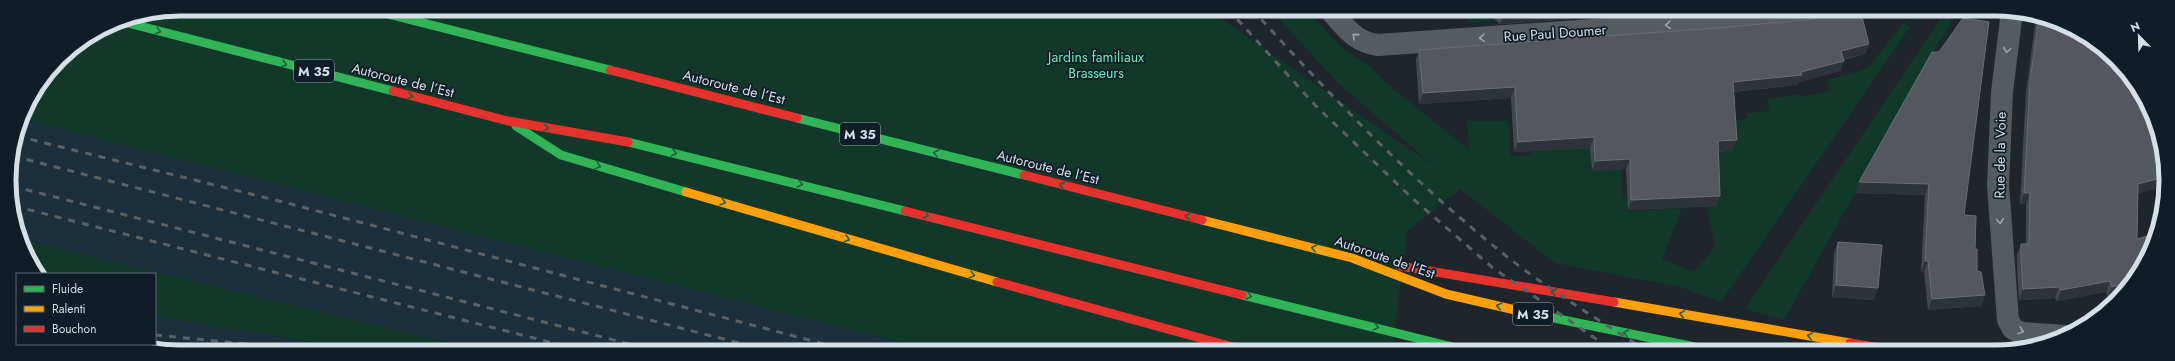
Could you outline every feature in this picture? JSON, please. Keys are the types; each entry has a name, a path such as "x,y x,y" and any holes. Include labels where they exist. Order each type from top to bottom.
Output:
{"highway":[{"name":"Autoroute de l’Est","path":"396,16 1352,258 1446,294 1532,314 1685,345"},
{"name":"Autoroute de l’Est","path":"131,24 508,122 626,141 1445,345"},
{"path":"508,122 561,155 928,263 1226,345"},
{"path":"1352,258 1863,345"}],"street":[{"name":"Rue Paul Doumer","path":"1336,16 1356,38 1366,44 1378,45 1773,16"},
{"name":"Rue de la Voie","path":"2011,17 2002,92 1998,186 2008,320 2013,329 2022,333 2047,336"}],"shaded area":[{"path":"28,121 910,345 459,345 28,241 19,213 16,191 17,159"},
{"path":"156,316 328,345 159,344 156,343"}],"green space":[{"name":"Jardins familiaux Brasseurs","path":"170,16 1217,16 1434,166 1337,82 1276,16 1312,16 1345,51 1367,64 1386,83 1469,150 1467,121 1508,121 1511,156 1531,155 1529,125 1590,147 1592,171 1621,169 1623,198 1627,199 1628,211 1682,208 1662,259 1694,272 1715,247 1707,207 1712,152 1731,121 1747,119 1747,113 1769,111 1768,99 1798,94 1799,97 1830,91 1827,80 1867,69 1904,22 1910,27 1721,302 1680,287 1555,263 1460,189 1407,231 1393,345 910,345 28,121 38,98 50,80 64,64 80,50 98,38 128,25 148,19"},
{"path":"1468,16 1499,16 1509,20 1468,23"},
{"path":"1942,16 1954,16 1784,320 1745,309"},
{"path":"28,241 459,345 328,345 156,316 156,273 45,273 38,263"}],"building":[{"path":"1824,16 1862,16 1869,44 1841,51 1844,61 1801,72 1802,75 1733,82 1737,140 1718,141 1720,196 1631,200 1630,159 1595,161 1594,137 1518,142 1515,87 1423,93 1419,50 1539,41 1534,36 1552,35 1547,40 1719,28 1813,19"},
{"path":"1963,18 1989,22 1964,215 1976,216 1975,249 1977,249 1977,271 1981,272 1985,295 1932,299 1928,261 1925,261 1929,184 1859,182 1932,52 1939,52"},
{"path":"2038,22 2067,33 2095,50 2111,64 2125,80 2142,108 2156,148 2159,178 2138,184 2137,239 2149,235 2137,263 2122,285 2112,287 2110,281 2061,290 2059,287 2023,289 2021,244 2029,244 2030,193 2024,193 2030,81"},
{"path":"1838,242 1882,245 1878,288 1836,285"}],"railway":[{"path":"1234,16 1315,105 1412,198 1493,268 1605,345"},
{"path":"1258,16 1344,108 1376,140 1475,231 1544,284 1638,345"},
{"path":"22,137 283,202 828,345"},
{"path":"17,157 747,345"},
{"path":"16,187 634,345"},
{"path":"18,207 561,345"},
{"path":"156,335 252,345"}],"traffic: fast":[{"path":"396,16 610,70"},
{"path":"132,24 393,91"},
{"path":"797,118 1024,175"},
{"path":"516,126 561,155 686,192"},
{"path":"628,142 905,211"},
{"path":"1242,295 1445,345"},
{"path":"1524,312 1685,345"}],"traffic: slow":[{"path":"686,192 997,282"},
{"path":"1202,220 1352,258 1446,294 1524,312"},
{"path":"1614,302 1850,343"}],"traffic: jam":[{"path":"610,70 797,118"},
{"path":"393,91 508,121 628,142"},
{"path":"1024,175 1202,220"},
{"path":"905,211 1242,295"},
{"path":"1400,266 1614,302"},
{"path":"997,282 1226,345"},
{"path":"1850,343 1862,345"}]}
